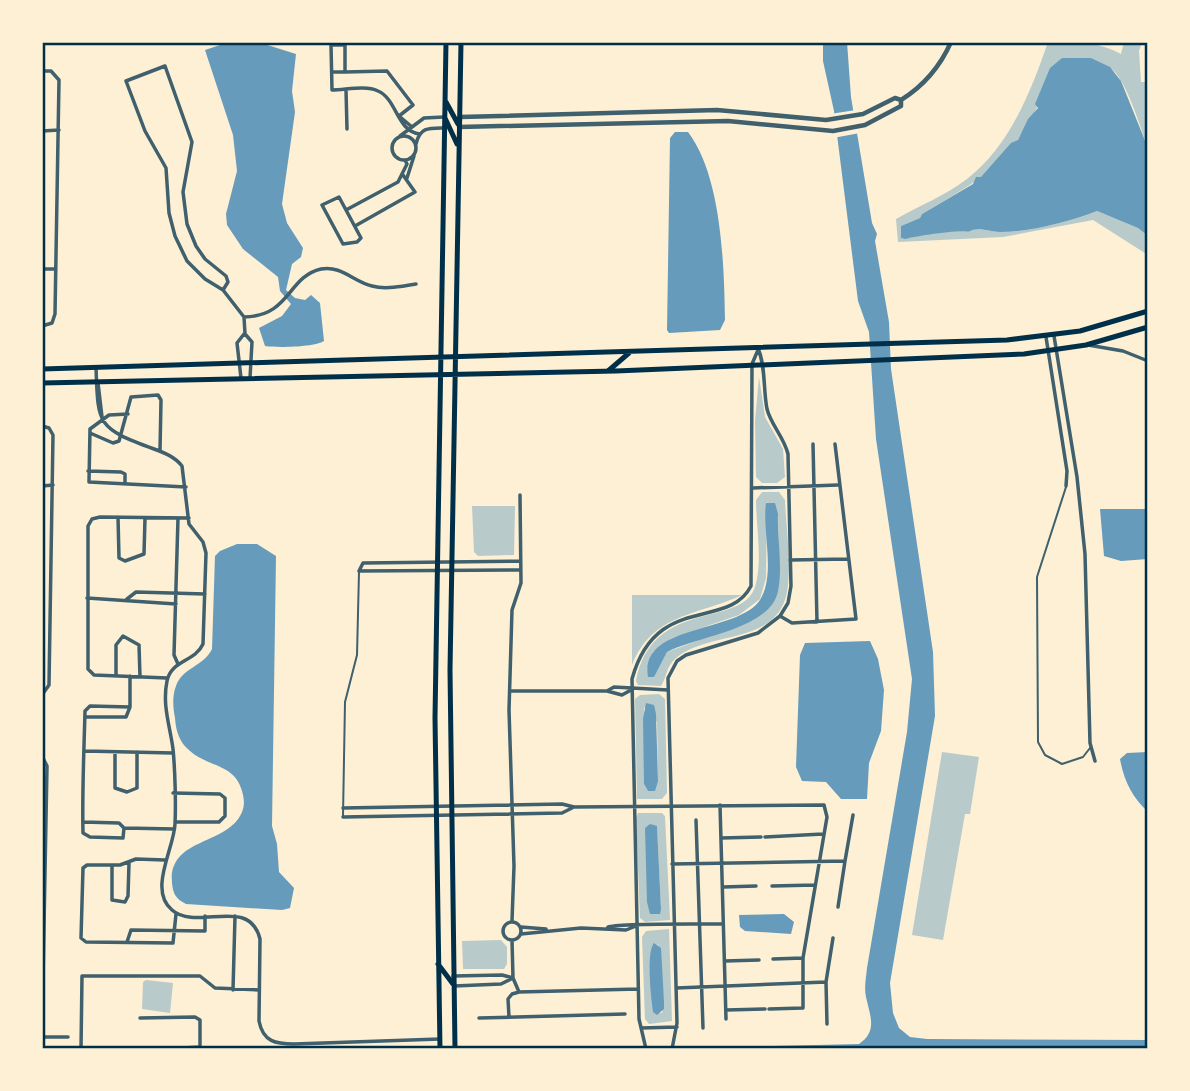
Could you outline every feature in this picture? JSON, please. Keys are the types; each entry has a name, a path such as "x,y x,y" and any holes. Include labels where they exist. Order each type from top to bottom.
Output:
{"main road":[{"path":"440,1049 435,807 446,42"},
{"path":"455,1049 452,561 461,42"},
{"path":"445,99 459,127"},
{"path":"444,117 459,147"},
{"path":"42,369 629,354 1045,337 1098,327 1148,310"},
{"path":"42,383 608,371 1047,351 1086,345 1148,327"},
{"path":"608,371 629,354"},
{"path":"438,964 454,986"}],"street":[{"path":"459,117 717,110 826,120 863,114 895,99 901,100 927,81 951,42"},
{"path":"345,72 345,45 331,45 332,90 380,92 410,128 420,134"},
{"path":"223,290 228,282 226,276 205,258 187,224 183,192 192,142 165,66 126,81 145,131 166,168 169,213 175,236 187,261 205,279 223,290 244,317 245,334 252,342 250,378"},
{"path":"42,71 51,71 60,80 55,314 51,323 42,326"},
{"path":"332,72 387,71 414,105 399,116"},
{"path":"346,90 346,128"},
{"path":"459,127 728,121 827,131 865,125 901,106 901,100"},
{"path":"405,160 398,158 392,145 410,128 428,117 444,117"},
{"path":"346,210 398,182 405,176 420,134 429,127 444,128"},
{"path":"42,131 59,130"},
{"path":"400,137 410,138 416,146"},
{"path":"405,160 415,153"},
{"path":"355,226 415,192 405,176 405,160"},
{"path":"339,197 355,226 361,237 357,242 343,244 322,205 339,197"},
{"path":"42,269 56,269"},
{"path":"244,317 271,312 312,273 326,269 340,271 376,288 416,284"},
{"path":"242,378 237,343 245,334"},
{"path":"1054,335 1077,477 1086,575 1090,747 1096,761"},
{"path":"1045,337 1067,471 1066,486"},
{"path":"1086,345 1123,351 1148,361"},
{"path":"673,1049 677,1027 677,925 672,864 668,690 671,669 681,658 758,633 780,616 791,586 786,445 768,410 765,364 758,348"},
{"path":"646,1049 641,1028 638,989 631,691 638,659 654,634 672,624 737,602 749,591 753,578 752,365 758,348"},
{"path":"96,367 102,419 107,428 179,462 185,474 188,518 206,550 202,647 193,657 178,664 167,678 166,719 173,753 175,829 173,846 165,860 162,892 169,908 177,914 235,916 250,921 259,935 261,1030 276,1043 440,1039"},
{"path":"89,433 113,443 119,441 134,395 159,396 160,451"},
{"path":"128,414 108,415 92,425 89,433 88,471 91,483 186,487"},
{"path":"42,426 49,428 53,435 50,638 47,692 42,695"},
{"path":"1059,428 1069,426"},
{"path":"813,444 817,622"},
{"path":"780,616 793,623 852,621 857,615 838,485 835,444"},
{"path":"88,471 121,472 125,474 125,485"},
{"path":"42,486 53,485"},
{"path":"752,488 838,485"},
{"path":"512,921 510,691 512,610 520,589 521,570 520,495"},
{"path":"167,678 94,675 88,669 88,526 96,517 188,518"},
{"path":"118,517 117,551 119,558 125,561 144,554 145,518"},
{"path":"178,519 174,654 178,664"},
{"path":"790,560 848,559"},
{"path":"520,561 363,563 359,571 521,570"},
{"path":"127,599 136,592 205,594"},
{"path":"87,598 127,599 135,604 176,604"},
{"path":"116,675 116,645 123,636 139,645 140,677"},
{"path":"42,638 50,638"},
{"path":"85,717 126,717 130,707 130,676"},
{"path":"510,691 607,691 614,687 631,691 668,690"},
{"path":"124,828 123,838 90,837 83,833 85,717 86,708 90,706 130,707"},
{"path":"85,751 173,753"},
{"path":"115,751 115,788 127,792 137,788 138,752"},
{"path":"42,756 47,766 44,813 42,1036 68,1037"},
{"path":"173,793 220,794 226,803 224,818 219,822 175,821"},
{"path":"343,808 512,804 562,804 574,807 817,803 827,810 803,958 803,1008 726,1010"},
{"path":"720,804 726,1018"},
{"path":"394,807 394,817"},
{"path":"343,817 562,813 574,807"},
{"path":"838,907 853,816"},
{"path":"696,820 703,1028"},
{"path":"83,822 119,823 124,828 175,829"},
{"path":"721,838 824,834"},
{"path":"165,860 136,859 112,865 87,865 83,868 83,941 173,943 177,914"},
{"path":"672,864 820,859 845,861"},
{"path":"112,865 112,900 125,902 128,895 129,862"},
{"path":"772,886 816,885"},
{"path":"722,887 756,887"},
{"path":"127,942 131,930 205,931 205,916"},
{"path":"233,990 235,916"},
{"path":"512,921 520,927 546,929 608,927 614,924 724,924"},
{"path":"512,921 506,923 503,931 512,940 513,978 519,992"},
{"path":"520,927 521,934"},
{"path":"512,940 521,934 538,933 546,929"},
{"path":"827,1024 826,982 832,938"},
{"path":"773,959 803,958"},
{"path":"725,961 759,960"},
{"path":"453,976 502,975 513,978"},
{"path":"81,1049 79,979 82,976 200,976 212,987 259,990"},
{"path":"454,986 501,984 513,978"},
{"path":"676,988 826,982"},
{"path":"509,1017 509,999 519,992 638,989"},
{"path":"479,1018 625,1014"},
{"path":"140,1018 195,1017 201,1020 200,1047 166,1049"},
{"path":"641,1028 677,1027"}],"lane":[{"path":"1066,486 1037,577 1038,743 1045,755 1062,764 1083,757 1090,747"},
{"path":"343,817 345,702 358,655 359,571"}],"shaded area":[{"path":"1048,42 1095,44 1121,54 1124,42 1142,42 1139,51 1141,82 1147,82 1148,89 1148,148 1127,93 1116,73 1099,63 1062,58 1049,74 1032,117 1011,150 975,181 922,214 920,218 901,226 915,234 980,229 1012,232 1049,226 1097,211 1138,228 1148,236 1148,255 1093,220 1003,237 898,242 896,219 959,185 995,151 1026,98"},
{"path":"759,377 765,417 783,449 785,477 777,483 762,483 756,477 755,421"},
{"path":"762,492 779,492 785,500 789,570 787,592 781,609 770,621 756,629 690,649 670,664 661,686 638,685 636,681 645,655 659,637 677,625 733,608 747,600 755,587 759,555 756,500","holes":["767,502 778,514 779,583 754,620 667,652 653,678 650,661 653,652 672,638 739,615 760,599 766,578"]},
{"path":"472,506 515,506 514,555 478,556 474,552"},
{"path":"632,595 742,595 678,618 664,626 641,648 632,665"},
{"path":"659,694 665,699 667,793 662,799 637,799 635,699 640,695","holes":["644,707 657,722 658,781 648,791 644,784"]},
{"path":"942,752 979,757 970,814 965,814 943,940 912,935"},
{"path":"638,813 662,813 665,816 670,920 645,922 640,918","holes":["657,827 661,909 645,828"]},
{"path":"669,929 672,1021 649,1024 645,1019 642,937 646,931","holes":["658,943 664,1001 662,1013 653,1012 652,984"]},
{"path":"501,940 507,947 507,964 504,969 463,969 462,941"},
{"path":"143,982 173,983 170,1013 142,1009"}],"water":[{"path":"823,42 847,42 851,97 872,223 877,234 875,241 889,322 891,369 933,652 935,716 890,983 893,1013 899,1028 910,1037 1148,1040 1148,1049 644,1049 859,1044 871,1028 865,990 867,968 907,732 912,679 876,439 869,332 858,301 834,111 823,61"},
{"path":"261,43 296,54 292,91 295,112 282,204 287,223 303,248 301,257 292,264 286,290 295,298 305,300 311,295 320,303 324,341 313,345 265,346 259,328 282,316 291,304 280,291 278,277 243,249 227,225 226,214 237,171 233,135 205,50 223,44"},
{"path":"1062,58 1091,58 1110,67 1121,81 1148,148 1148,236 1138,228 1097,211 1024,230 1000,232 976,229 901,238 901,226 920,218 922,214 973,184 976,177 981,177 1011,143 1018,140 1028,119 1038,108 1035,104 1050,68"},
{"path":"675,132 688,132 708,173 714,197 724,274 725,320 720,330 669,333 667,330 670,138"},
{"path":"766,503 775,503 778,514 779,582 772,604 748,623 667,652 654,677 648,677 649,660 658,647 673,638 732,619 748,611 760,600 765,590 768,566"},
{"path":"1100,509 1148,509 1148,559 1121,561 1104,556"},
{"path":"237,544 257,544 276,556 272,826 277,844 279,872 294,888 290,908 282,910 186,904 176,896 172,883 173,868 179,857 225,831 235,823 244,807 242,791 233,776 197,756 183,744 176,727 173,702 179,680 212,649 215,556"},
{"path":"870,641 878,659 884,690 881,731 869,763 867,799 841,799 826,782 802,781 796,767 800,655 805,643"},
{"path":"646,703 654,705 656,714 658,781 655,791 648,791 644,784 643,719"},
{"path":"1148,752 1148,812 1133,794 1124,774 1120,759 1127,753"},
{"path":"650,824 657,826 660,914 650,914 647,902 645,828"},
{"path":"784,914 794,922 791,934 745,931 740,927 739,915"},
{"path":"654,943 661,948 664,1001 664,1009 657,1015 653,1012 650,976 650,956"}],"pier":[{"path":"856,110 860,133 833,138 830,114"}]}
